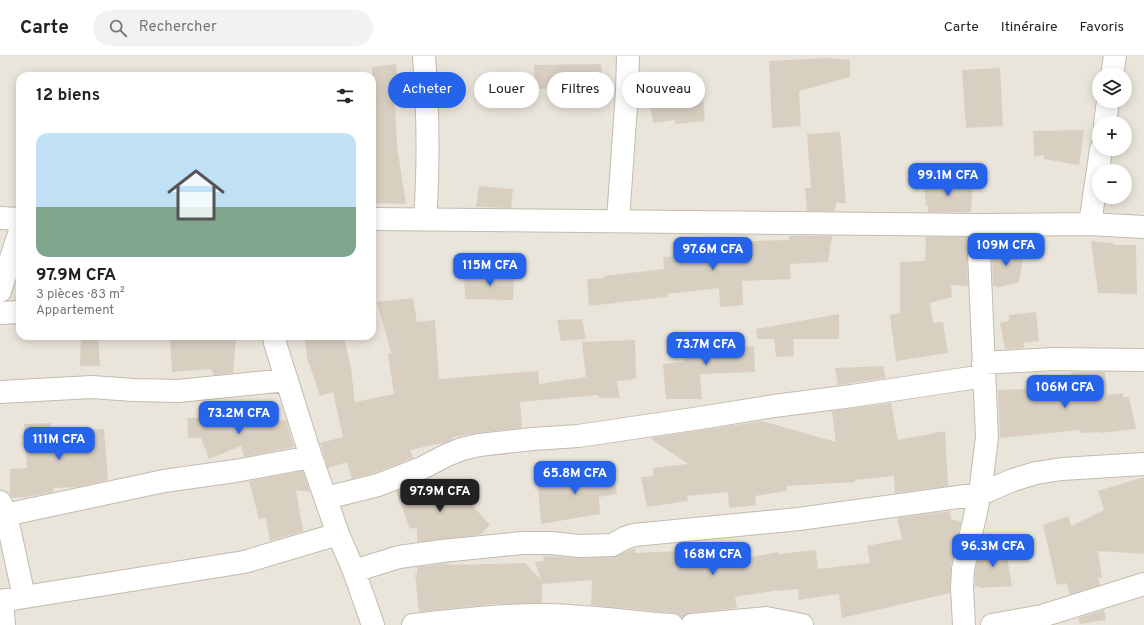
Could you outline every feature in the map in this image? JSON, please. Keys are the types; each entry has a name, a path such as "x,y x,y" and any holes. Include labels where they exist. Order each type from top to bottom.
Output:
{"street":[{"path":"424,56 427,96 427,192 425,219"},
{"path":"618,220 628,56"},
{"path":"1113,68 1115,56"},
{"path":"1090,224 1100,156"},
{"path":"0,218 16,219"},
{"path":"376,219 551,221 618,220 981,225 1090,224 1144,227"},
{"path":"964,625 962,568 980,494 987,437 979,253 981,225"},
{"path":"0,291 16,243"},
{"path":"0,313 16,312"},
{"path":"275,340 311,457 338,534 354,571 373,625"},
{"path":"326,498 378,486 422,468 454,452 479,445 578,436 774,406 852,396 983,369 1053,359 1144,360"},
{"path":"0,392 92,387 140,391 178,391 288,380"},
{"path":"24,597 2,511 164,481 235,471 311,457"},
{"path":"354,571 399,557 442,551 522,544 551,543 579,546 612,545 634,535 799,519 980,494 1012,480 1036,473 1062,469 1144,464"},
{"path":"4,625 1,601 244,562 338,534"},
{"path":"992,625 1043,620 1144,584"},
{"path":"414,625 488,617 541,615 573,616 672,625"},
{"path":"692,625 766,618 802,625"}],"shaded area":[{"path":"0,56 1144,56 1144,625 0,625"}],"building":[{"path":"828,58 850,60 850,77 799,91 801,126 772,128 769,61"},
{"path":"396,64 397,72 388,72 388,108 395,108 397,146 406,204 376,203 376,72 372,72 372,67"},
{"path":"601,64 602,72 547,72 547,89 539,89 539,72 534,72 534,65"},
{"path":"1000,68 1003,126 966,128 962,70"},
{"path":"650,108 704,108 705,121 675,124 675,120 653,123"},
{"path":"1084,130 1079,165 1044,159 1044,155 1034,156 1033,131"},
{"path":"840,132 846,203 836,203 835,211 807,211 805,188 811,188 807,134"},
{"path":"924,182 973,185 971,212 928,212"},
{"path":"479,186 513,189 511,208 476,207"},
{"path":"789,236 832,236 828,262 790,264 791,279 742,281 743,305 720,307 719,288 667,294 667,297 589,306 587,279 605,278 604,276 664,269 663,257 724,253 724,242 789,240"},
{"path":"926,237 968,237 968,286 951,285 952,297 930,303 933,323 943,322 948,353 896,361 890,315 900,313 900,262 925,261"},
{"path":"1091,241 1113,243 1113,245 1136,245 1137,294 1098,293"},
{"path":"992,248 1024,253 1019,282 1000,287 993,286"},
{"path":"514,273 513,300 465,299 464,276"},
{"path":"413,298 417,322 435,320 439,379 538,371 539,384 586,377 582,342 635,340 636,379 617,381 620,398 599,398 598,395 520,402 522,428 453,437 453,439 447,442 410,450 413,458 374,473 352,479 347,462 328,468 320,443 343,437 333,392 320,396 308,363 305,340 345,340 351,369 355,402 394,394 388,354 391,353 377,302"},
{"path":"1036,312 1039,341 1023,343 1024,348 1005,349 1000,323 1009,321 1009,315"},
{"path":"839,314 839,339 793,339 794,356 776,357 774,339 757,339 756,329"},
{"path":"582,319 586,339 561,341 557,320"},
{"path":"735,335 736,347 754,346 755,372 700,374 702,399 666,399 663,364 684,362 685,345 707,347 707,337"},
{"path":"81,340 98,340 100,366 80,366"},
{"path":"170,340 236,340 233,373 214,375 211,369 172,372"},
{"path":"883,366 886,378 838,385 835,368"},
{"path":"1071,372 1105,372 1107,395 1123,393 1123,397 1129,397 1136,429 1101,433 1080,433 1080,430 1000,438 998,390 1072,387"},
{"path":"891,403 898,440 945,431 948,486 895,493 894,476 855,480 855,482 787,486 787,491 755,496 756,505 729,508 728,492 687,496 688,501 647,507 641,477 653,476 653,468 688,464 650,438 762,421 836,442 832,411"},
{"path":"247,416 248,426 286,420 294,447 244,457 241,446 209,459 201,438 188,438 187,418"},
{"path":"50,423 51,432 104,429 108,480 78,487 53,488 53,492 12,498 10,496 10,469 27,468 24,424"},
{"path":"613,467 617,494 599,497 600,514 541,524 538,485 545,483 544,476 580,473"},
{"path":"303,471 310,492 296,490 303,531 270,541 266,518 259,519 249,481"},
{"path":"1144,477 1144,554 1098,551 1102,578 1098,578 1100,585 1070,594 1066,583 1057,585 1043,525 1068,516 1071,526 1104,510 1098,491"},
{"path":"420,482 423,492 447,485 447,488 454,485 490,525 480,535 417,542 417,527 410,529 396,491"},
{"path":"950,511 951,519 961,522 951,566 950,593 842,618 839,594 799,600 798,589 780,590 735,597 737,608 691,613 682,618 673,613 591,605 592,580 542,584 542,603 492,604 419,612 415,574 417,574 417,567 449,563 446,565 525,563 541,580 535,562 544,561 543,556 579,558 612,557 636,549 635,553 693,551 693,554 709,554 708,558 741,559 778,552 778,554 816,550 818,569 870,563 867,546 902,539 897,518"},
{"path":"1005,544 1012,586 975,587 975,571 980,549"},
{"path":"1104,610 1106,620 1080,624 1078,618"}]}
